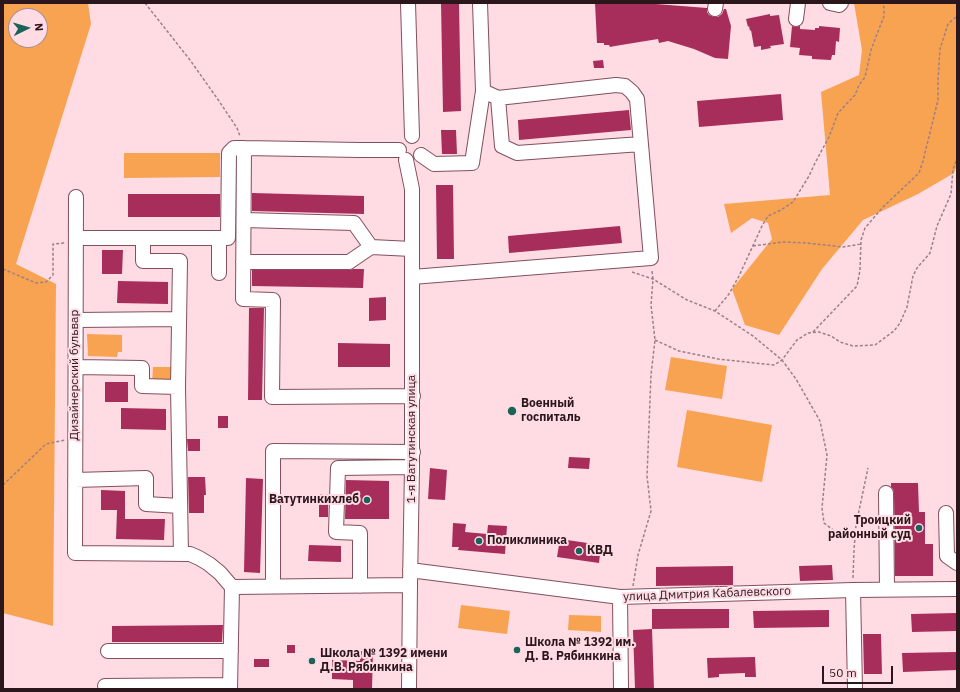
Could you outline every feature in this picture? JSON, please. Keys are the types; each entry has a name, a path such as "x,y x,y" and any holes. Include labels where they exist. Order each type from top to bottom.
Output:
{"street":[{"path":"408,3 412,136"},
{"path":"76,240 228,238 229,153 234,148 352,150 411,156 434,164 472,163 483,91 480,3"},
{"path":"796,19 798,3"},
{"path":"830,3 839,5 841,3"},
{"path":"412,277 651,258 637,99 632,92 625,86 616,85 498,98 483,91"},
{"path":"498,98 502,146 516,153 641,144"},
{"path":"412,136 420,140 423,151 411,156 400,146 404,139 412,136"},
{"path":"244,148 243,298 273,300 272,397 413,396"},
{"name":"1-я Ватутинская улица","path":"409,689 413,396 411,156"},
{"name":"Дизайнерский бульвар","path":"76,197 75,553 181,554"},
{"path":"244,220 354,223 370,247"},
{"path":"106,686 230,687 232,587 220,573 209,564 190,554 181,554 178,387 180,261 143,261 143,238"},
{"path":"219,238 219,273"},
{"path":"243,262 349,262 370,247 412,249"},
{"path":"76,320 179,319"},
{"path":"76,367 142,368 142,386 178,387"},
{"path":"273,586 273,451 412,452"},
{"path":"360,586 360,533 336,532 338,468 412,467"},
{"path":"75,480 146,478 146,504 180,506"},
{"path":"886,493 887,590"},
{"path":"946,513 947,556 957,563"},
{"name":"улица Дмитрия Кабалевского","path":"410,570 626,597 853,590 957,589"},
{"path":"232,587 410,585"},
{"path":"853,590 855,689"},
{"path":"621,689 626,597"},
{"path":"108,651 231,651"}],"path":[{"path":"145,3 220,101 237,128 244,148"},
{"path":"714,311 729,294 768,216 793,202 809,176 829,137 838,113 855,95 859,85 865,77 871,50 884,16 882,3"},
{"path":"813,332 856,286 860,270 861,240 865,228 883,207 918,172 923,161 938,100 940,49 948,24 957,16"},
{"path":"655,340 679,352 718,359 774,364 782,360 797,340 808,333 813,332 819,332 831,336 840,342 853,346 875,345 894,331 900,323 907,307 913,276 917,268 930,253 937,226 951,194 953,169 957,159"},
{"path":"3,269 36,283 46,282 53,275 53,244 76,240"},
{"path":"753,246 783,242 807,242 843,247 861,244"},
{"path":"626,597 651,511 647,476 651,375 655,340 651,305 653,279 651,258"},
{"path":"653,279 687,300 714,311 753,336 782,360 796,379 820,421 827,456 822,508 824,522 836,532 855,535"},
{"path":"3,485 46,444 75,437"},
{"path":"853,590 856,525 868,468"}],"shaded area":[{"path":"3,3 88,3 91,24 16,264 56,284 53,626 3,613"},
{"path":"854,3 957,3 957,165 954,173 918,194 863,220 822,269 779,335 745,325 732,289 772,239 768,223 752,218 731,233 724,204 830,195 821,92 859,75 862,50"},
{"path":"124,153 220,153 220,177 124,178"},
{"path":"87,334 122,335 122,352 118,352 117,357 88,356"},
{"path":"671,357 727,366 722,399 665,390"},
{"path":"153,367 175,367 175,385 152,384"},
{"path":"687,410 772,425 762,482 677,467"},
{"path":"461,605 510,611 507,634 458,628"},
{"path":"569,615 601,616 601,632 568,630"}],"building":[{"path":"441,3 459,3 461,111 443,112"},
{"path":"595,3 643,3 707,8 709,15 714,17 718,17 722,14 724,9 726,9 731,26 728,59 715,58 694,49 668,41 659,43 658,39 610,47 609,45 604,45 604,43 597,43"},
{"path":"770,14 770,16 779,15 784,44 770,46 771,48 761,50 761,46 754,47 751,30 750,31 749,26 748,27 746,19"},
{"path":"792,26 800,26 800,29 815,30 815,28 819,28 819,26 840,28 839,42 836,41 835,55 832,55 831,60 812,59 812,56 799,55 800,48 790,47"},
{"path":"603,60 604,68 594,68 593,61"},
{"path":"781,94 783,120 699,127 697,101"},
{"path":"629,110 631,130 519,140 518,120"},
{"path":"441,130 456,130 457,154 442,154"},
{"path":"436,185 453,185 454,259 437,259"},
{"path":"252,193 364,196 364,214 252,211"},
{"path":"128,194 220,194 220,217 128,217"},
{"path":"620,226 622,243 509,253 508,236"},
{"path":"102,250 123,250 122,274 102,274"},
{"path":"364,269 363,288 252,286 252,270"},
{"path":"118,281 168,282 168,304 117,303"},
{"path":"386,297 386,320 369,321 369,298"},
{"path":"249,308 264,308 262,400 248,400"},
{"path":"338,343 390,344 390,367 338,367"},
{"path":"105,382 128,382 128,402 105,402"},
{"path":"121,408 166,409 166,430 121,429"},
{"path":"218,416 228,416 228,428 218,428"},
{"path":"187,439 200,439 200,451 188,451"},
{"path":"569,457 590,458 589,469 568,468"},
{"path":"430,468 447,470 445,500 428,499"},
{"path":"188,477 205,477 206,495 204,495 204,513 189,513"},
{"path":"246,478 263,479 260,573 244,572"},
{"name":"Ватутинкихлеб","path":"346,480 389,481 389,519 345,519"},
{"path":"891,483 918,483 919,512 925,512 925,544 933,544 933,576 895,576 894,493"},
{"path":"101,490 125,491 125,519 165,519 164,540 116,539 117,510 101,510"},
{"path":"319,494 328,494 328,517 319,517"},
{"name":"Поликлиника","path":"453,523 466,524 465,532 487,534 488,525 507,526 505,554 458,550 459,547 452,547"},
{"name":"КВД","path":"560,539 601,545 599,563 557,557"},
{"path":"309,545 341,546 341,562 308,561"},
{"path":"832,565 833,580 800,581 799,566"},
{"path":"733,566 733,585 656,586 656,567"},
{"path":"652,609 729,609 729,628 652,629"},
{"path":"829,610 829,627 754,628 753,611"},
{"path":"957,613 957,631 912,632 911,614"},
{"path":"223,625 222,642 112,642 112,626"},
{"path":"652,629 654,689 635,689 633,630"},
{"path":"863,634 881,634 882,674 864,674"},
{"path":"287,645 295,645 295,653 287,653"},
{"path":"361,651 373,651 372,689 353,689 353,680 332,679 332,660 360,661"},
{"path":"957,652 957,670 903,672 902,653"},
{"path":"755,657 756,677 745,677 745,673 719,674 719,677 708,678 707,658"},
{"path":"254,659 269,659 269,667 254,667"}],"place":[{"name":"Военный госпиталь","path":"512,411"},
{"name":"Ватутинкихлеб","path":"367,500"},
{"name":"Троицкий районный суд","path":"919,528"},
{"name":"Поликлиника","path":"479,541"},
{"name":"КВД","path":"579,551"},
{"name":"Школа № 1392 им. Д. В. Рябинкина","path":"517,650"},
{"name":"Школа № 1392 имени Д.В. Рябинкина","path":"312,661"}]}
